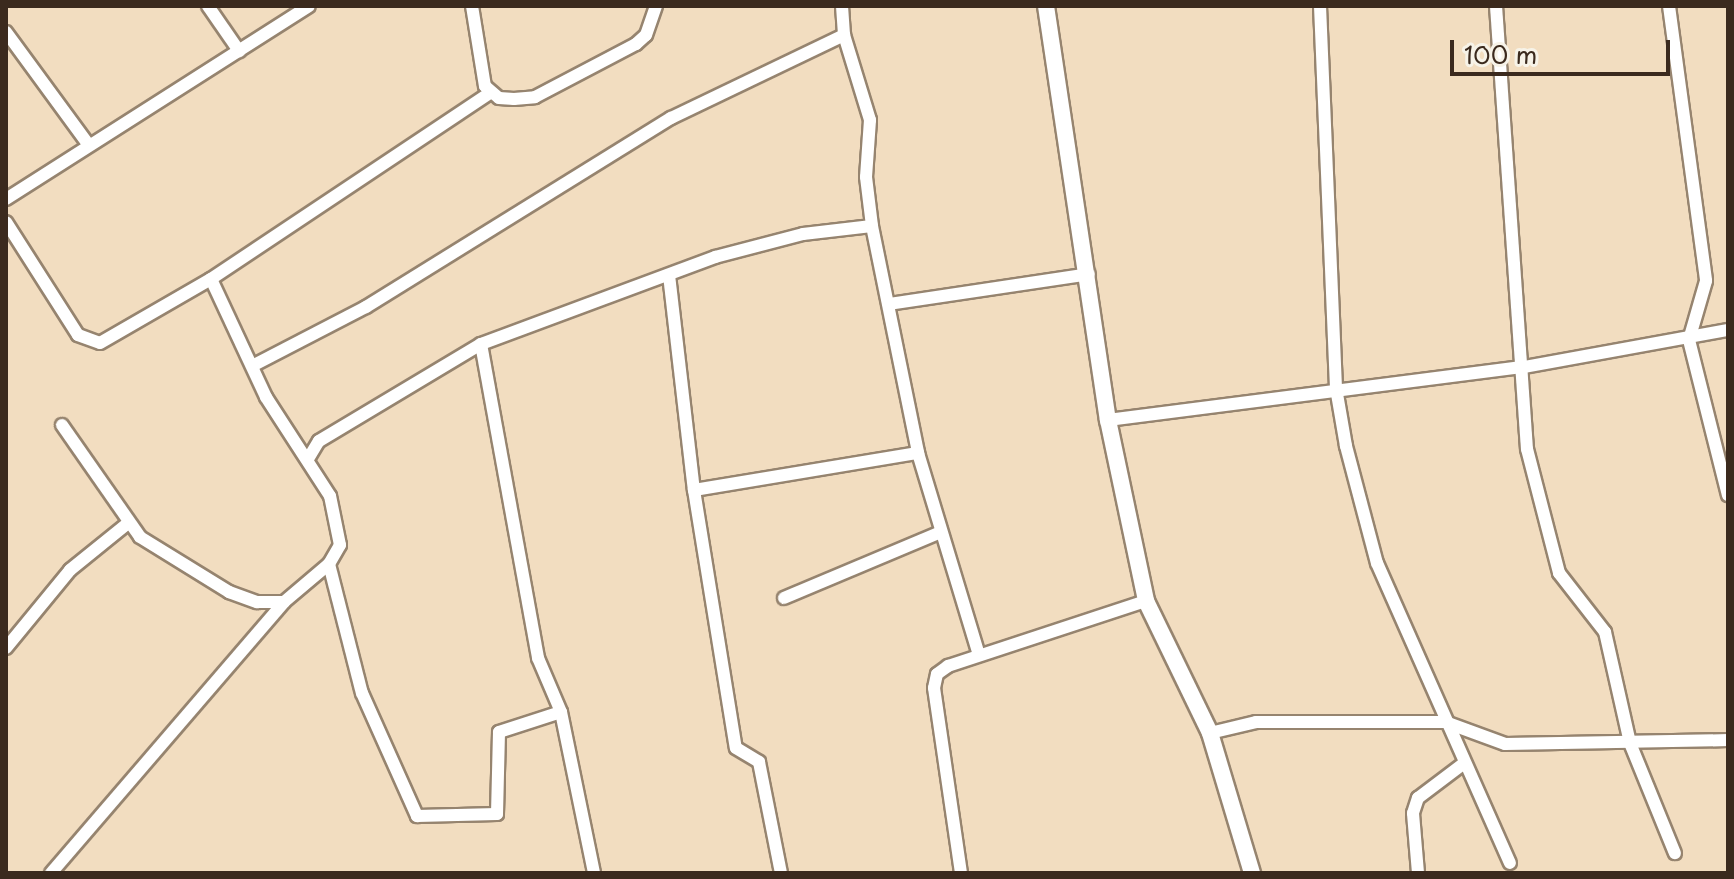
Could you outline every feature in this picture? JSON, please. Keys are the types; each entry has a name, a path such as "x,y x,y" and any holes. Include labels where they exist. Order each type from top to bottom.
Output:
{"street":[{"path":"208,6 239,51"},
{"path":"6,199 309,6"},
{"path":"472,6 479,68 490,93"},
{"path":"6,222 69,322 89,341 100,343 211,279 490,93 528,99 575,78 646,35 656,6"},
{"path":"842,6 844,35 870,120 866,177 872,226 918,453 979,655"},
{"path":"1046,6 1057,100 1089,274 1108,420 1146,601 1210,733 1252,873"},
{"path":"1320,6 1336,388 1377,563 1463,764 1510,863"},
{"path":"1496,6 1524,367 1527,449 1559,573 1605,632 1630,743 1675,853"},
{"path":"1669,6 1706,281 1689,340 1728,495"},
{"path":"6,32 88,144"},
{"path":"254,365 366,307 671,118 844,35"},
{"path":"308,459 319,441 481,344 669,275 803,234 872,226"},
{"path":"889,304 1089,274"},
{"path":"669,275 694,490 736,748 759,762 781,873"},
{"path":"51,873 284,602 329,564 340,545 339,522 308,459 266,397 254,365 211,279"},
{"path":"1108,420 1336,388 1524,367 1689,340 1728,330"},
{"path":"481,344 538,658 561,712 594,873"},
{"path":"62,425 128,523 158,551 229,592 257,602 284,602"},
{"path":"694,490 918,453"},
{"path":"6,648 70,570 128,523"},
{"path":"784,598 941,532"},
{"path":"329,564 362,693 417,816 497,814 499,732 561,712"},
{"path":"961,873 934,688 942,669 1146,601"},
{"path":"1210,733 1256,722 1445,722 1505,744 1728,740"},
{"path":"1418,873 1413,813 1418,798 1463,764"}]}
